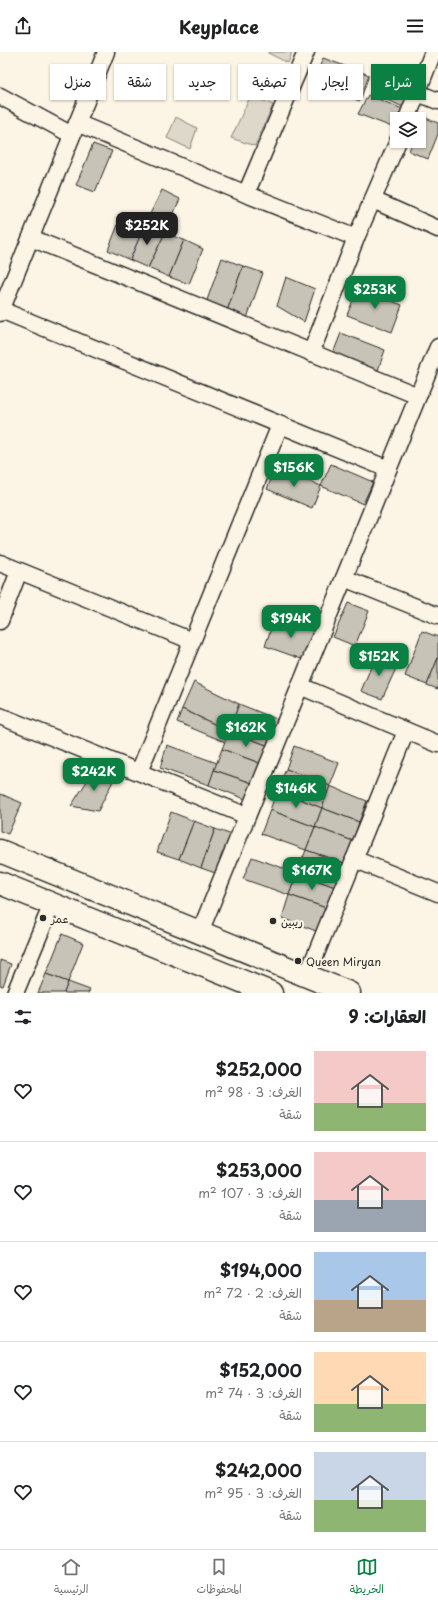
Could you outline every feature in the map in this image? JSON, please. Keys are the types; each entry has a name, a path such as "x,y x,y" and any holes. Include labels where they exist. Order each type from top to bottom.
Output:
{"street":[{"path":"106,52 0,312 388,469"},
{"path":"246,194 306,52"},
{"path":"426,71 433,52"},
{"path":"0,96 74,129 246,194 356,238"},
{"path":"426,96 438,100"},
{"path":"410,112 415,100"},
{"path":"311,353 356,238 395,148"},
{"path":"373,200 438,229"},
{"path":"31,238 418,396"},
{"path":"200,932 438,347"},
{"path":"139,772 280,425"},
{"path":"0,563 192,641"},
{"path":"0,621 19,571"},
{"path":"344,578 438,616"},
{"path":"300,686 438,744"},
{"path":"0,716 247,816"},
{"path":"307,976 406,731"},
{"path":"0,851 349,993"},
{"path":"354,859 438,893"},
{"path":"0,883 271,993"},
{"path":"15,993 52,904"}],"shaded area":[{"path":"268,52 292,52 288,63"},
{"path":"249,100 262,100 273,105 255,146 231,138"},
{"path":"176,117 197,128 190,149 167,138"}],"building":[{"path":"323,58 339,64 321,64"},
{"path":"363,73 369,75 363,92"},
{"path":"368,95 371,96 371,100 380,100 405,110 405,112 390,112 390,126 358,114"},
{"path":"387,100 410,100 408,109"},
{"path":"426,118 438,123 438,134 428,159 409,151 410,148 426,148"},
{"path":"93,144 112,151 95,192 76,185"},
{"path":"162,190 180,199 165,233 145,224"},
{"path":"123,212 145,224 130,260 108,250"},
{"path":"145,224 165,233 148,268 130,260"},
{"path":"165,233 184,240 169,277 148,268"},
{"path":"184,240 203,249 189,284 169,277"},
{"path":"222,258 243,266 227,311 206,303"},
{"path":"243,266 263,273 247,318 227,311"},
{"path":"286,277 315,289 304,322 277,306"},
{"path":"358,288 402,305 392,332 347,315"},
{"path":"341,333 385,350 377,373 332,356"},
{"path":"331,464 373,482 363,504 321,486"},
{"path":"276,467 321,486 312,508 267,489"},
{"path":"348,603 369,611 355,646 333,637"},
{"path":"275,617 317,633 307,661 265,646"},
{"path":"422,631 438,637 438,658 427,685 405,676"},
{"path":"376,655 398,664 382,699 361,691"},
{"path":"438,658 438,689 427,685"},
{"path":"194,682 239,704 229,731 182,709"},
{"path":"239,704 279,720 269,746 229,731"},
{"path":"182,709 229,731 225,742 177,722"},
{"path":"229,731 269,746 262,764 222,749"},
{"path":"167,745 217,763 209,785 160,768"},
{"path":"294,746 339,763 330,786 286,769"},
{"path":"222,749 262,764 255,784 214,770"},
{"path":"286,769 330,786 322,808 277,790"},
{"path":"214,770 255,784 248,800 209,785"},
{"path":"93,772 114,779 98,811 71,806"},
{"path":"330,786 367,801 359,822 322,808"},
{"path":"277,790 322,808 315,827 270,810"},
{"path":"1,794 22,803 8,834 0,831"},
{"path":"322,808 359,822 353,841 315,827"},
{"path":"270,810 315,827 306,850 261,834"},
{"path":"171,812 194,821 179,859 157,852"},
{"path":"194,821 215,829 201,868 179,859"},
{"path":"315,827 353,841 344,863 306,850"},
{"path":"215,829 235,836 221,875 201,868"},
{"path":"306,850 344,863 335,887 297,873"},
{"path":"252,857 297,873 289,895 243,879"},
{"path":"297,873 335,887 326,908 289,895"},
{"path":"289,895 326,908 316,931 282,918"},
{"path":"62,934 83,943 68,982 46,974"},
{"path":"0,960 11,964 3,986 0,985"},
{"path":"46,974 68,982 64,993 38,993"},
{"path":"68,982 90,990 88,993 64,993"}],"place":[{"name":"عمر","path":"43,918"},
{"name":"ريبين","path":"273,921"},
{"name":"Queen Miryan","path":"298,961"}]}
